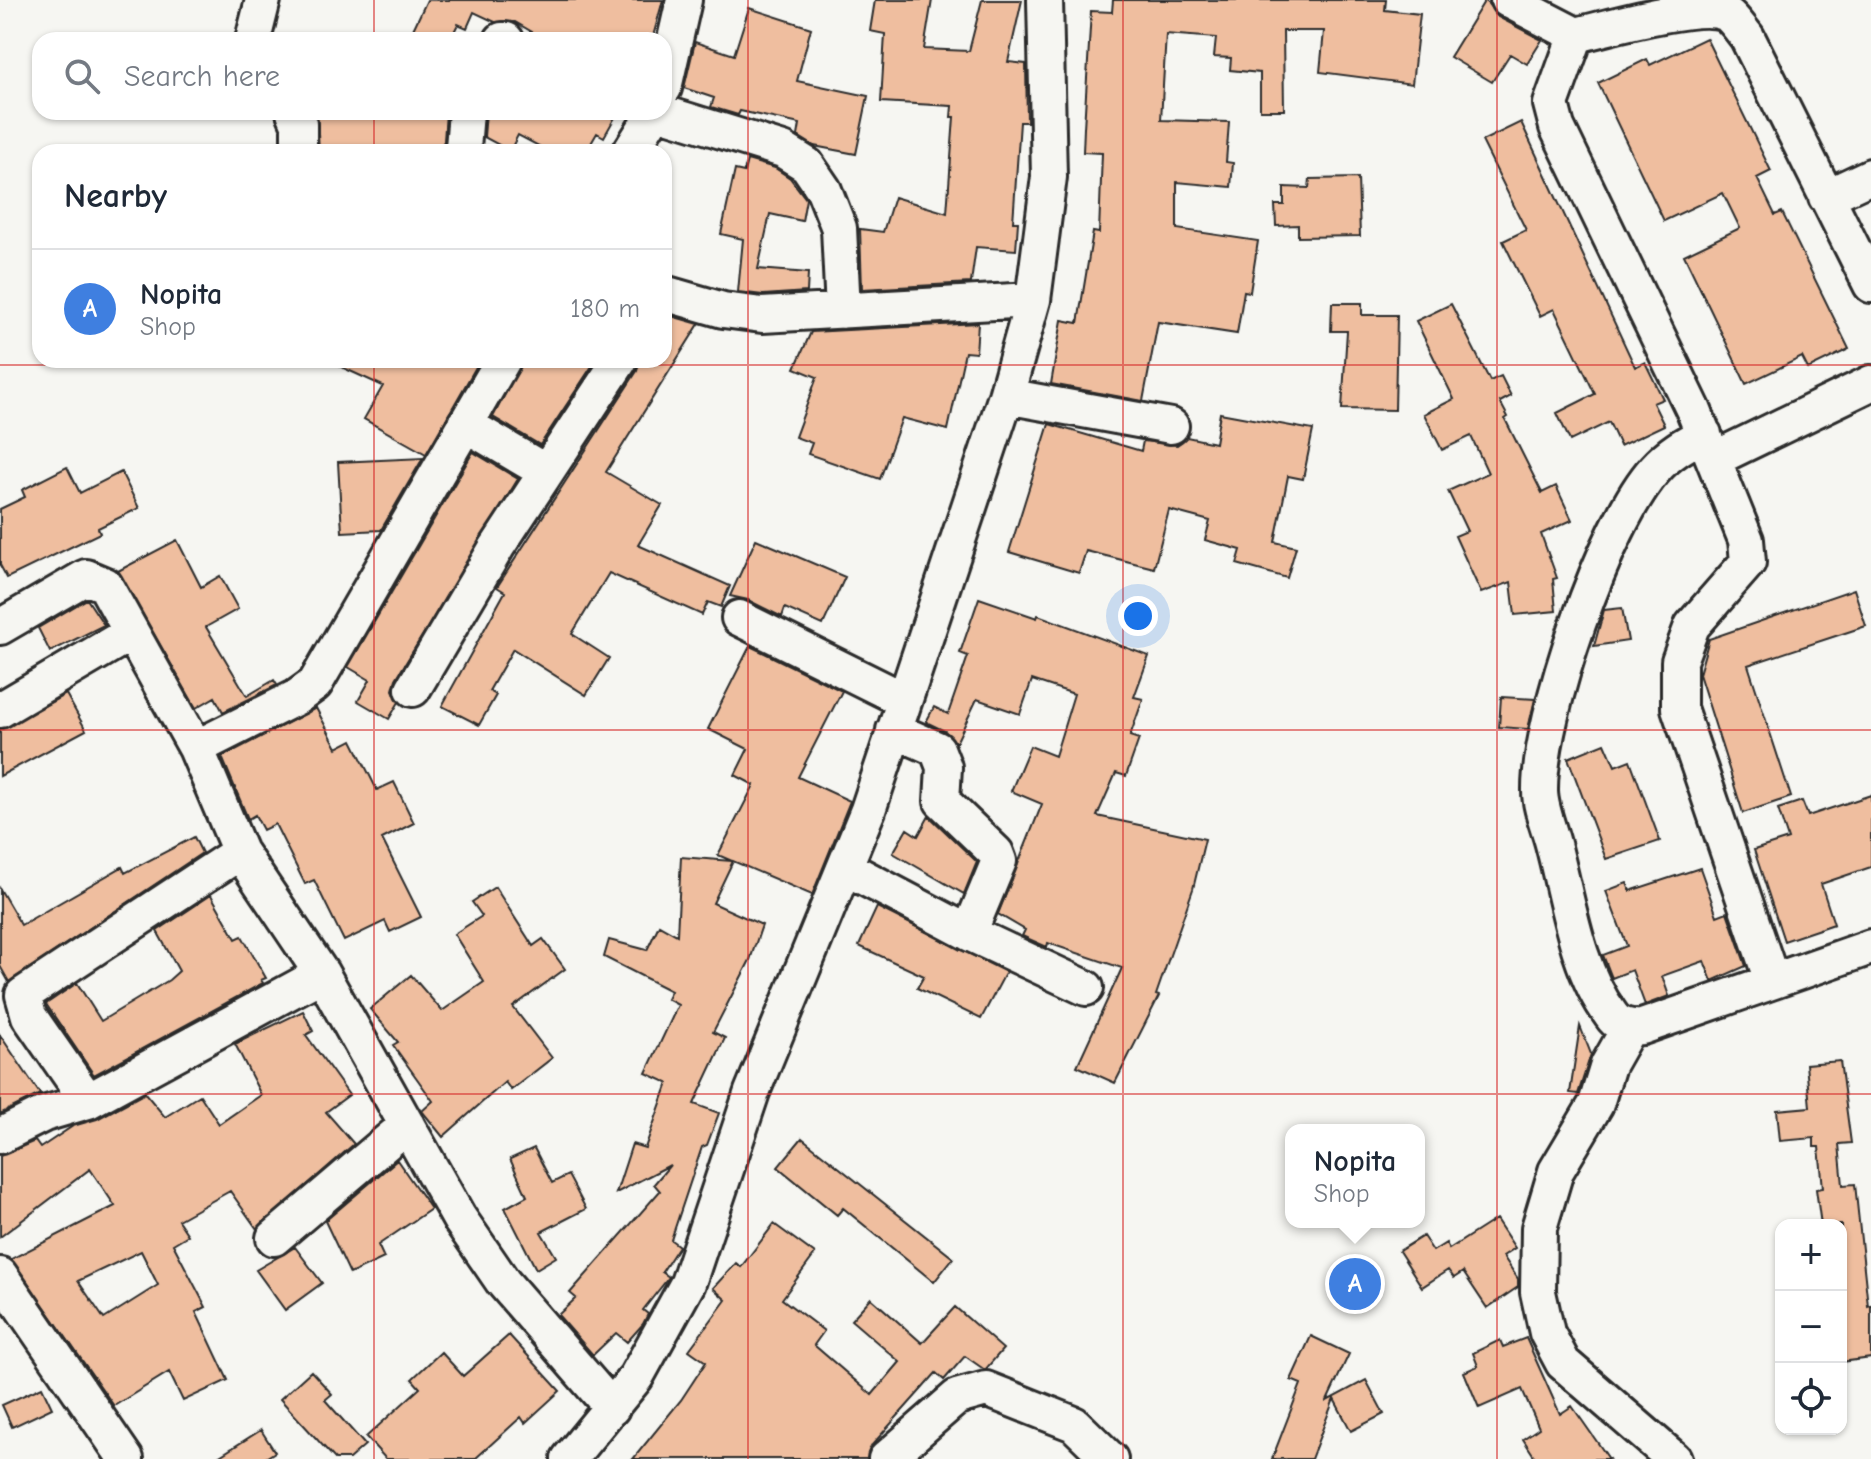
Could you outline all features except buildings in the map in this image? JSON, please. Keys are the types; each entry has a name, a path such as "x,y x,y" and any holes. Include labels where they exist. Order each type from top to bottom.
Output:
{"street":[{"path":"255,32 263,0"},
{"path":"672,53 684,0"},
{"path":"569,1459 636,1377 688,1283 752,1092 846,868 1006,396 1033,300 1049,177 1045,0"},
{"path":"1508,0 1576,35 1664,6 1699,7 1725,12 1747,37 1871,285"},
{"path":"1576,35 1551,104 1557,127 1709,446 1746,540 1748,562 1692,626 1679,661 1679,708 1772,981"},
{"path":"672,117 783,150 807,165 824,190 839,228 843,311"},
{"path":"297,120 299,144"},
{"path":"462,144 465,120"},
{"path":"635,144 652,120"},
{"path":"1826,197 1871,176"},
{"path":"672,295 723,310 762,315 1033,300"},
{"path":"196,748 297,697 315,684 498,368"},
{"path":"413,689 546,472 615,368"},
{"path":"1869,958 1772,981 1642,1027 1629,1028 1612,1018 1587,972 1539,793 1549,730 1568,657 1599,568 1630,505 1654,469 1678,447 1709,446 1871,383"},
{"path":"1006,396 1171,426"},
{"path":"465,424 546,472"},
{"path":"0,627 86,577 105,585 129,634 196,748 240,852 322,974 459,1218 503,1282 612,1408"},
{"path":"739,618 899,715 937,749 944,767 942,801 996,853 999,861 969,933"},
{"path":"0,710 129,634"},
{"path":"88,1101 29,1016 23,995 240,852"},
{"path":"846,868 969,933 1086,988"},
{"path":"0,1136 44,1114 88,1101 322,974"},
{"path":"1629,1028 1608,1065 1596,1104 1556,1171 1539,1228 1538,1292 1547,1333 1563,1363 1674,1459"},
{"path":"274,1238 407,1125"},
{"path":"0,1275 126,1459"},
{"path":"886,1459 957,1397 986,1389 1074,1424 1110,1459"}],"place":[{"name":"Nopita","path":"1355,1284"}]}
